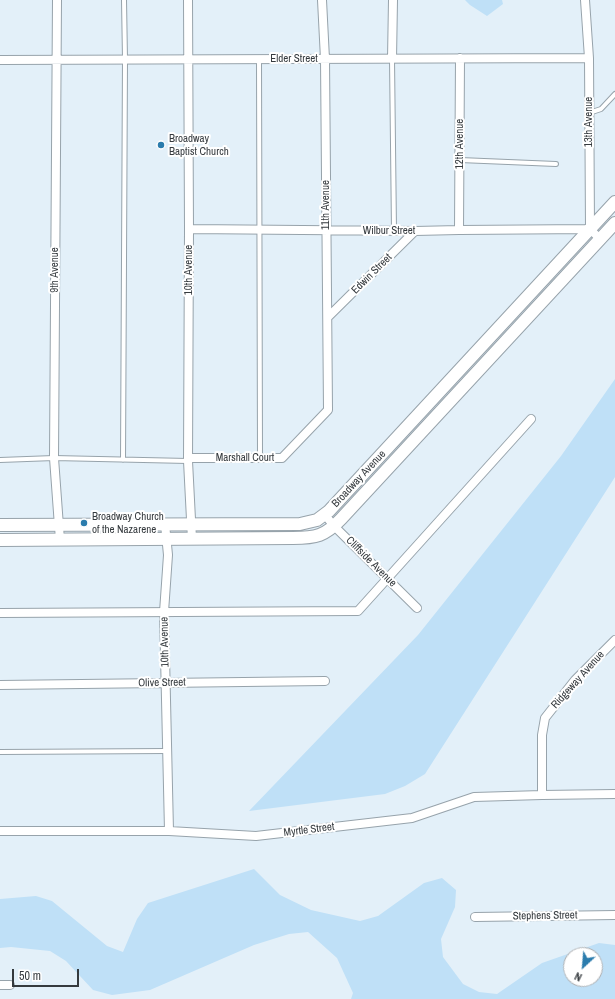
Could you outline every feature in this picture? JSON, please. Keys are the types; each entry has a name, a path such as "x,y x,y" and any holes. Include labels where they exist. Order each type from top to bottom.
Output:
{"main road":[{"name":"Broadway Avenue","path":"0,525 307,523 317,520 325,515 615,202"},
{"name":"Broadway Avenue","path":"0,540 306,538 321,535 334,526 615,223"}],"street":[{"name":"9th Avenue","path":"57,0 54,458 60,540"},
{"name":"10th Avenue","path":"188,0 189,460 192,539"},
{"name":"11th Avenue","path":"322,0 325,59 328,410"},
{"path":"392,58 393,0"},
{"name":"13th Avenue","path":"585,0 588,58 590,229"},
{"name":"12th Avenue","path":"459,230 460,58"},
{"name":"Elder Street","path":"0,60 588,58"},
{"name":"Wilbur Street","path":"189,229 394,231 590,229"},
{"path":"590,229 600,239"},
{"name":"Edwin Street","path":"328,318 416,231"},
{"name":"Marshall Court","path":"189,460 282,458 328,410"},
{"path":"0,613 358,611 386,578 531,419"},
{"name":"Cliffside Avenue","path":"325,515 334,526 417,608"},
{"name":"10th Avenue","path":"165,524 168,555 164,612 169,831"},
{"name":"Ridgeway Avenue","path":"542,795 542,735 545,718 575,680 615,640"},
{"name":"Olive Street","path":"0,685 325,681"},
{"name":"Myrtle Street","path":"0,831 169,831 256,836 412,818 474,797 615,794"},
{"name":"Stephens Street","path":"475,917 615,915"},
{"path":"0,985 10,985"}],"lane":[{"path":"123,460 124,0"},
{"path":"392,58 394,231"},
{"path":"259,59 260,458"},
{"path":"588,113 601,109 615,94"},
{"path":"460,160 556,164"},
{"path":"0,460 54,458 189,460"},
{"path":"0,752 167,751"}],"shaded area":[{"path":"465,0 502,0 503,4 487,16"},
{"path":"615,379 615,477 425,774 405,786 385,794 249,811 418,635 561,456"},
{"path":"254,869 280,895 311,910 360,921 378,916 424,883 442,878 456,890 455,907 441,939 443,957 463,984 479,992 497,994 542,963 563,956 563,987 603,987 603,947 588,947 599,943 615,945 615,999 351,999 353,993 337,958 308,932 289,934 254,945 150,990 112,995 93,990 66,961 50,951 11,947 0,948 0,899 36,896 52,901 107,946 123,952 137,919 148,903"}],"place":[{"name":"Broadway Baptist Church","path":"161,145"},
{"name":"Broadway Church of the Nazarene","path":"84,523"}]}
